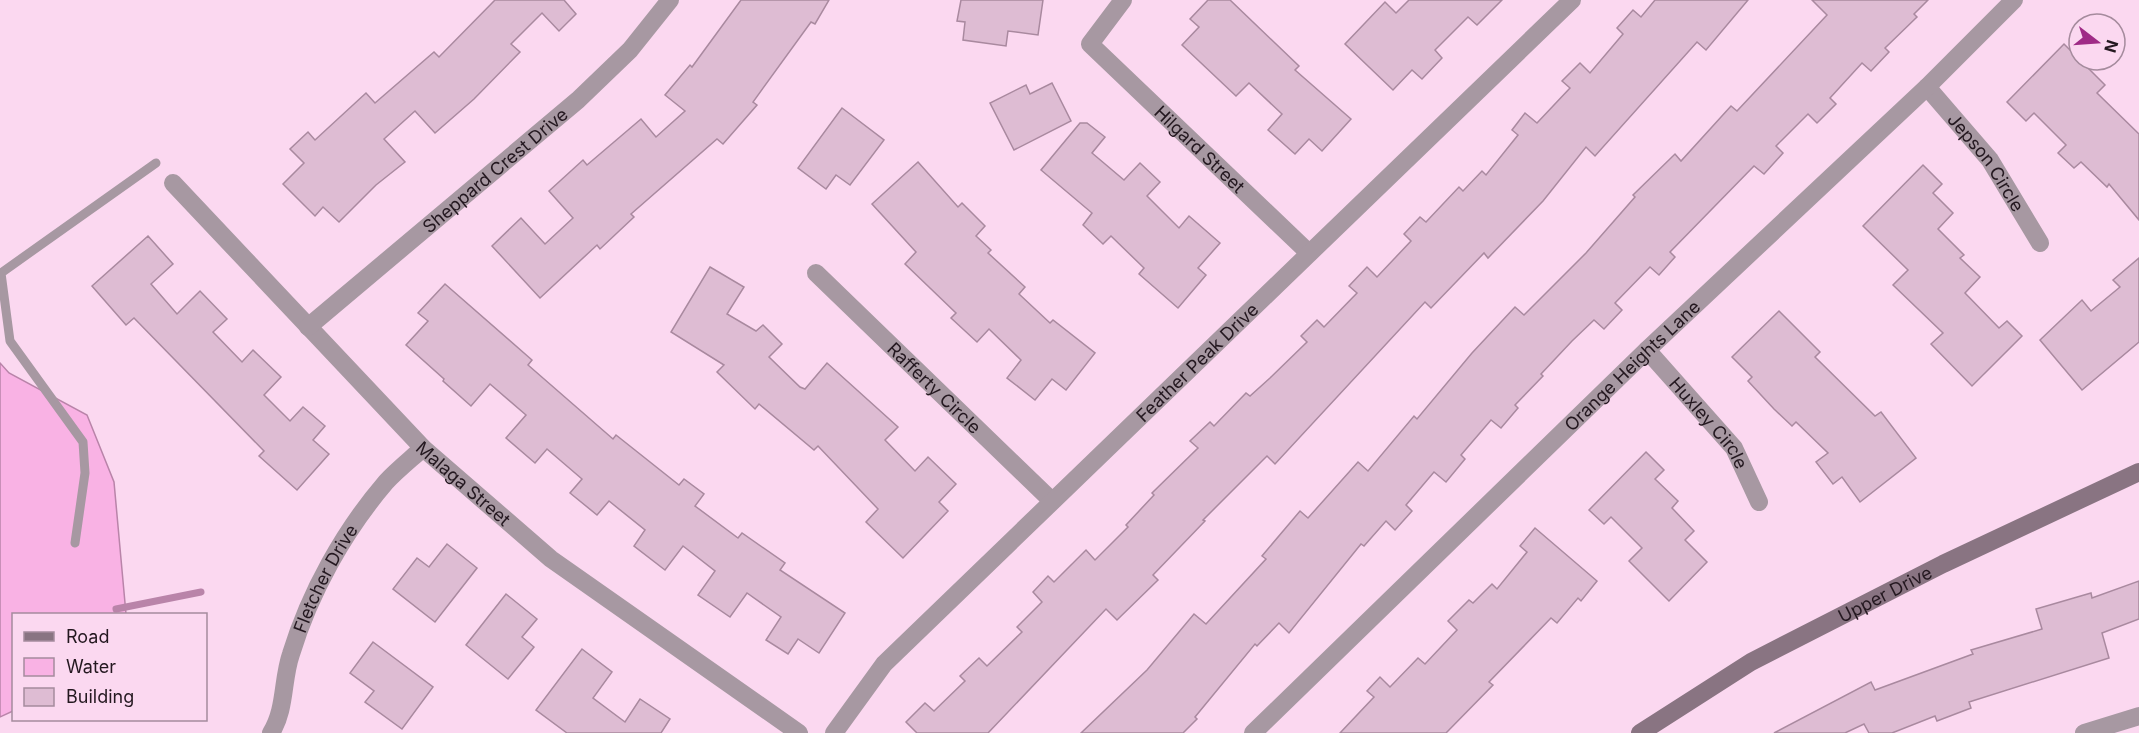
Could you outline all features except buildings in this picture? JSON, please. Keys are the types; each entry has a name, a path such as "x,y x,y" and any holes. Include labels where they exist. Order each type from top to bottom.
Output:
{"main road":[{"name":"Upper Drive","path":"1640,733 1751,662 1943,564 2139,472"}],"street":[{"name":"Sheppard Crest Drive","path":"308,327 578,100 630,50 669,0"},
{"name":"Hilgard Street","path":"1123,0 1090,44 1309,253"},
{"name":"Feather Peak Drive","path":"834,733 884,664 1572,0"},
{"name":"Orange Heights Lane","path":"1253,733 1647,350 1927,87 2014,0"},
{"name":"Jepson Circle","path":"1927,87 1990,160 2040,243"},
{"name":"Malaga Street","path":"173,183 423,448 551,559 799,733"},
{"name":"Rafferty Circle","path":"816,273 1052,501"},
{"name":"Huxley Circle","path":"1647,350 1734,448 1759,502"},
{"name":"Fletcher Drive","path":"271,733 279,720 290,657 302,622 323,578 360,516 387,481 423,448"},
{"path":"2084,733 2139,716"}],"lane":[{"path":"75,543 85,473 83,442 10,341 2,273 156,163"}],"water":[{"path":"0,363 9,373 87,415 114,482 126,613 12,613 12,711 0,717"}],"waterway":[{"path":"116,609 201,592"}]}
